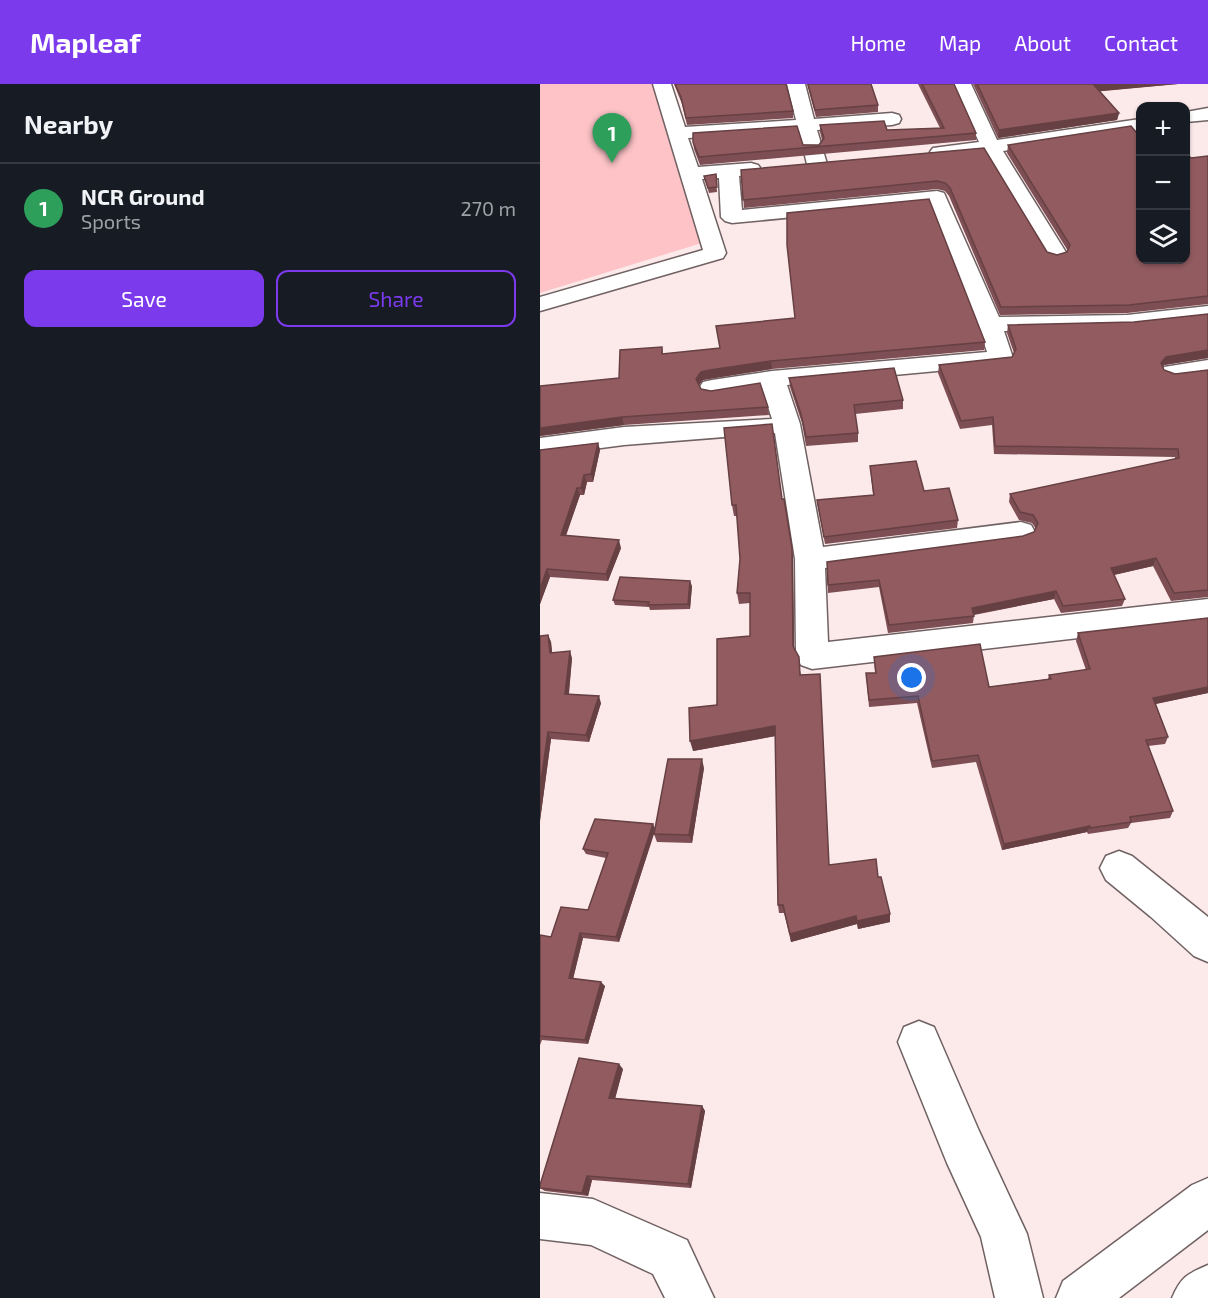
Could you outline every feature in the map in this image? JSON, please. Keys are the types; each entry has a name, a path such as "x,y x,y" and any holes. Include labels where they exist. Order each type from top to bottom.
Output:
{"main road":[{"path":"540,304 715,252 680,133 662,84"},
{"path":"796,84 817,164"},
{"path":"962,84 991,147 1056,254"},
{"path":"1190,116 1208,114"},
{"path":"680,133 892,119"},
{"path":"921,154 991,147 1136,125"},
{"path":"795,166 840,162"},
{"path":"691,174 773,167"},
{"path":"712,388 1001,358 990,324 937,197 732,217 729,171"},
{"path":"990,324 1098,324 1182,318 1208,313"},
{"path":"1173,372 1208,368"},
{"path":"772,380 787,424 810,559 812,656 1208,611"},
{"path":"540,447 624,436 787,424"},
{"path":"810,559 1021,532"},
{"path":"1119,868 1165,904 1208,943"},
{"path":"919,1042 963,1147 1004,1234 1019,1298"},
{"path":"1080,1298 1208,1201"},
{"path":"540,1216 593,1222 670,1257 690,1298"},
{"path":"1196,1298 1208,1288"}],"shaded area":[{"path":"540,84 662,84 705,242 540,293"}],"building":[{"path":"675,84 786,84 793,111 686,118"},
{"path":"808,84 871,84 878,105 815,110"},
{"path":"922,84 954,84 976,133 699,157 693,142 693,133 797,126 803,145 819,145 824,138 820,125 884,121 887,130 944,128"},
{"path":"977,84 1105,84 1094,85 1119,113 999,130"},
{"path":"1131,126 1136,132 1136,264 1190,264 1190,157 1208,156 1208,296 1129,305 1001,307 950,188 945,183 937,181 743,200 741,170 984,148 1047,252 1057,255 1067,252 1070,245 1008,145"},
{"path":"716,174 717,187 708,188 704,176"},
{"path":"929,199 985,342 771,361 710,370 701,372 696,379 701,389 711,391 760,383 768,407 622,417 540,428 540,386 619,378 620,350 662,347 662,354 720,348 716,326 795,318 787,245 787,213"},
{"path":"1208,314 1208,350 1166,357 1161,363 1164,370 1175,374 1208,370 1208,590 1174,593 1156,558 1111,568 1125,599 1063,606 1056,591 972,608 974,616 889,625 879,580 828,585 827,562 1023,536 1034,532 1038,523 1033,515 1020,512 1010,494 1179,458 1178,449 995,446 993,417 961,421 939,365 1012,357 1016,349 1008,325 1134,322"},
{"path":"894,368 903,400 854,405 858,433 806,437 789,378"},
{"path":"772,424 782,499 784,499 792,548 793,646 799,657 800,675 820,674 829,865 876,859 878,877 881,877 890,914 857,921 856,916 790,934 783,905 778,905 775,726 690,741 689,708 717,705 717,639 750,636 750,593 737,593 740,559 736,505 732,505 724,428"},
{"path":"598,443 591,474 584,475 581,488 577,488 561,535 619,540 606,574 547,569 540,589 540,450"},
{"path":"916,461 924,491 949,488 958,520 824,537 817,500 874,495 870,466"},
{"path":"620,577 690,581 688,604 648,605 649,602 613,600"},
{"path":"1208,618 1208,687 1153,698 1168,737 1146,740 1173,811 1130,817 1131,822 1090,828 1090,826 1004,844 978,755 932,761 918,696 869,700 866,673 876,673 874,657 980,644 989,687 1051,679 1049,675 1090,669 1078,633"},
{"path":"548,635 550,653 570,651 565,694 599,696 586,735 548,732 540,788 540,636"},
{"path":"668,759 702,759 689,835 654,834"},
{"path":"595,819 653,824 616,937 580,933 569,978 601,982 585,1040 540,1036 540,935 551,937 561,907 588,910 608,853 583,849"},
{"path":"579,1058 619,1064 609,1098 702,1106 688,1184 587,1176 582,1193 540,1188"}],"place":[{"name":"NCR Ground","path":"612,163"}]}
